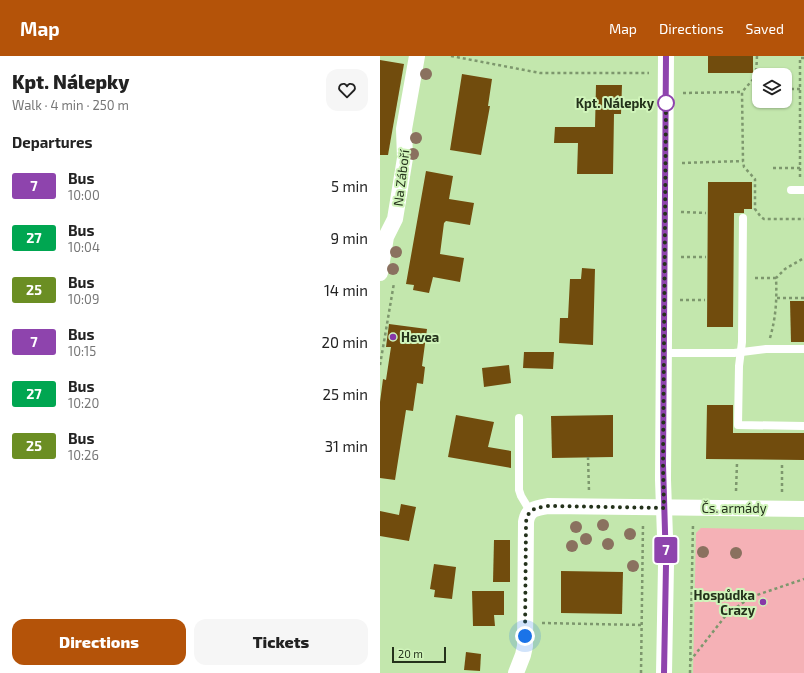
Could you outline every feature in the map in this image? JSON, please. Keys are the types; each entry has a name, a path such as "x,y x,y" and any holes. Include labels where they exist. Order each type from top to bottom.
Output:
{"street":[{"name":"Na Záboří","path":"380,273 386,237 396,219 405,158 404,129 417,56"},
{"path":"664,673 666,565 664,508 664,353 666,56"},
{"name":"Čs. armády","path":"530,511 548,506 804,509"},
{"path":"516,673 525,646 526,522 530,511"}],"lane":[{"path":"743,218 742,342 739,366 738,425 804,426"},
{"path":"664,353 804,349"},
{"path":"519,418 519,490 530,511"}],"path":[{"path":"451,56 540,72 666,73"},
{"path":"757,56 756,76 742,92 743,161 744,167 755,179 755,209 760,218 764,219 804,219"},
{"path":"798,190 800,168 800,58 804,58"},
{"path":"792,89 800,89"},
{"path":"666,93 742,92"},
{"path":"666,162 743,161"},
{"path":"773,168 800,168"},
{"path":"680,212 706,212"},
{"path":"679,257 706,257"},
{"path":"742,278 776,278 785,269 804,258"},
{"path":"766,349 774,324 777,298 776,278"},
{"path":"777,298 804,298"},
{"path":"679,300 705,300"},
{"path":"588,457 589,496"},
{"path":"782,462 782,492"},
{"path":"736,492 737,463"},
{"path":"729,492 744,492"},
{"path":"774,492 789,492"},
{"path":"641,673 643,508"},
{"path":"690,673 692,508"},
{"path":"690,661 727,614 751,597 804,579"},
{"path":"525,623 642,625"}],"shaded area":[{"path":"701,528 804,530 804,673 693,673 696,533"}],"building":[{"path":"708,56 753,56 752,73 708,73"},
{"path":"380,60 404,64 388,155 380,155"},
{"path":"462,74 492,79 488,106 490,106 481,155 450,150"},
{"path":"596,85 622,85 621,114 614,114 613,174 577,174 578,143 554,143 555,127 595,127"},
{"path":"426,171 453,176 449,199 474,203 470,225 446,221 444,223 440,254 464,258 460,282 433,277 429,293 413,290 414,285 406,284"},
{"path":"708,182 752,182 752,209 744,209 744,213 734,213 733,327 707,327"},
{"path":"582,268 595,269 593,345 559,343 560,318 568,318 570,279 581,279"},
{"path":"790,301 804,301 804,342 791,342"},
{"path":"389,324 427,329 422,366 425,367 423,384 417,383 413,411 406,410 395,480 380,478 380,402 383,379 386,380 391,347 386,347"},
{"path":"524,352 554,352 553,369 523,368"},
{"path":"509,365 511,383 484,387 482,368"},
{"path":"707,405 733,405 733,433 804,433 804,460 706,459"},
{"path":"456,415 494,422 488,447 511,451 511,468 448,457"},
{"path":"613,415 613,457 552,458 551,416"},
{"path":"401,504 416,507 409,541 380,536 380,511 399,515"},
{"path":"494,540 510,540 510,582 493,582"},
{"path":"434,564 456,567 452,599 434,597 435,590 430,589"},
{"path":"561,571 623,572 622,614 561,613"},
{"path":"472,591 504,591 504,615 494,615 495,626 473,626"},
{"path":"466,652 481,654 480,671 464,670"}],"bus line":[{"name":"7","path":"664,673 666,565 663,464 666,56"}],"place":[{"name":"Kpt. Nálepky","path":"666,103"},
{"name":"Hevea","path":"393,337"},
{"name":"Hospůdka Crazy","path":"763,602"}],"route":[{"path":"525,636 526,522 530,511 548,506 664,508 663,464 666,103"}]}
